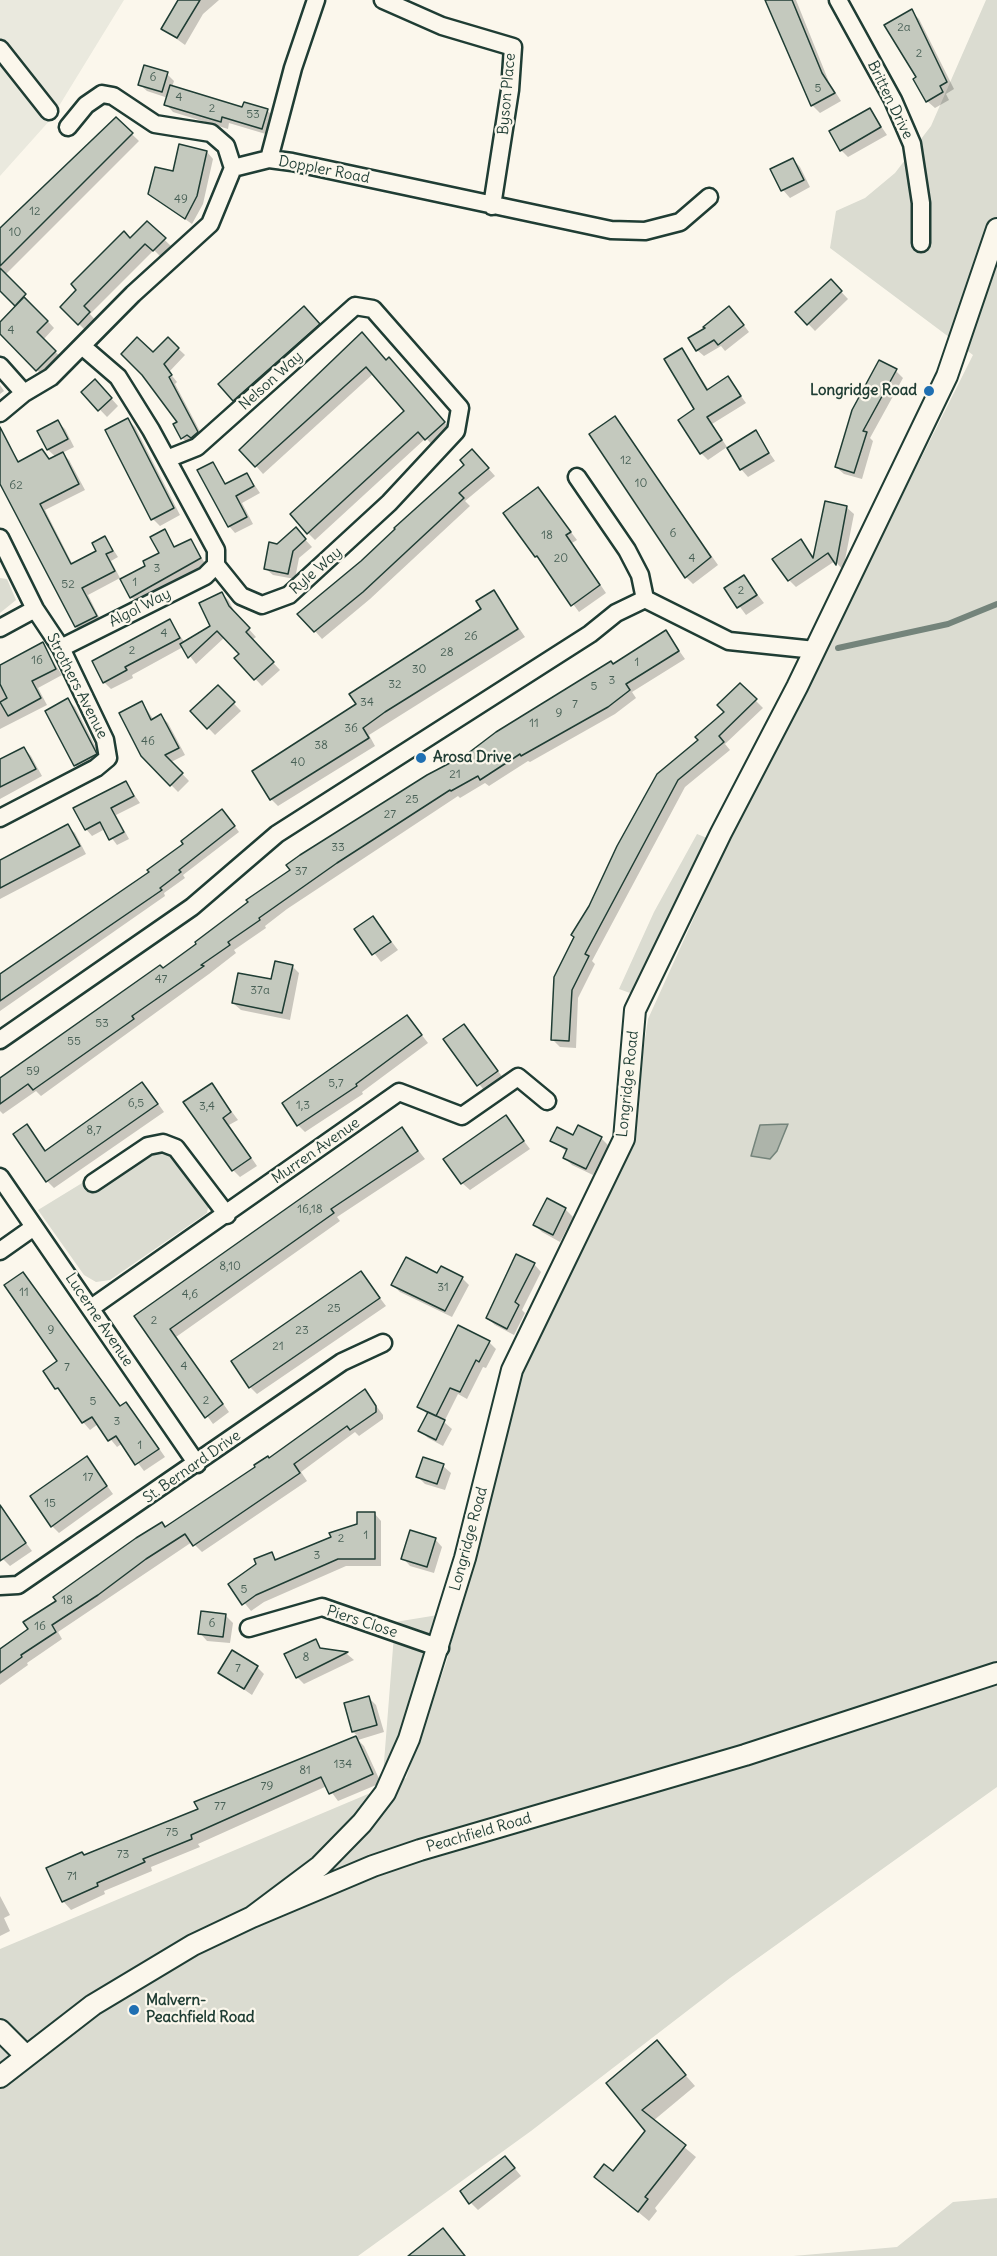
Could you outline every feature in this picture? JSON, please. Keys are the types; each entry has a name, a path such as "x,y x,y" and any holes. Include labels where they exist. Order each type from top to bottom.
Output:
{"street":[{"path":"269,159 293,68 316,0"},
{"name":"Byson Place","path":"383,0 442,26 513,47 510,90 492,206"},
{"name":"Britten Drive","path":"838,0 892,100 912,144 921,204 921,243"},
{"path":"0,49 49,111"},
{"path":"0,412 24,393 51,377 133,294 210,224 233,168 226,146 211,133 155,124 113,96 102,94 94,99 68,127"},
{"name":"Doppler Road","path":"233,168 269,159 611,230 645,231 680,222 709,197"},
{"name":"Longridge Road","path":"252,1917 320,1866 362,1822 385,1794 410,1739 440,1648 512,1370 624,1139 636,1010 721,833 815,650 947,376 997,229"},
{"name":"Nelson Way","path":"167,459 197,447 355,306 373,309"},
{"name":"Ryle Way","path":"82,346 118,377 167,459 216,550 216,564 241,596 262,605 289,595 389,503 456,431 460,408 373,309"},
{"path":"0,366 24,393"},
{"path":"577,477 627,550 640,575 645,599"},
{"name":"Strothers Avenue","path":"0,537 35,609 61,648 105,740 108,758 96,768 0,818"},
{"name":"Algol Way","path":"61,648 205,576 216,564"},
{"path":"645,599 729,641 815,650"},
{"path":"0,1040 192,907 277,834 590,634 616,613 645,599"},
{"path":"0,628 35,609"},
{"name":"Murren Avenue","path":"91,1308 227,1215 399,1092 462,1116 518,1077 547,1101"},
{"path":"93,1183 148,1146 163,1143 176,1148 227,1215"},
{"name":"Lucerne Avenue","path":"0,1177 197,1464"},
{"path":"0,1251 34,1227"},
{"name":"St. Bernard Drive","path":"0,1586 18,1585 197,1464 342,1362 383,1343"},
{"name":"Piers Close","path":"249,1628 322,1607 440,1648"},
{"name":"Peachfield Road","path":"0,2077 93,2005 193,1945 252,1917 373,1866 420,1850 745,1755 997,1673"},
{"path":"0,2030 26,2056"}],"shaded area":[{"path":"0,0 124,0 51,119 0,176"},
{"path":"986,0 997,0 997,1787 730,1978 531,2131 358,2256 0,2256 0,1949 406,1778 446,1663 524,1369 600,1215 629,1145 648,1019 731,836 973,355 830,248 836,211 865,198 895,173 931,126"},
{"path":"0,578 7,579 16,600 0,613"},
{"path":"697,834 707,838 630,993 619,989 654,912"},
{"path":"788,1124 777,1151 770,1159 751,1156 760,1125"},
{"path":"164,1150 174,1154 209,1202 207,1213 110,1280 96,1282 84,1275 38,1210 87,1180 96,1192 153,1153"},
{"path":"438,1615 414,1703 390,1766 383,1775 395,1622"},
{"path":"997,2198 997,2256 793,2256 897,2247 953,2202"}],"building":[{"path":"178,0 200,0 177,38 161,29"},
{"path":"765,0 792,0 822,73 835,93 811,106"},
{"path":"912,9 947,82 940,86 943,92 926,102 913,79 916,77 884,25"},
{"path":"144,65 168,72 162,92 138,85"},
{"path":"170,85 242,107 244,102 268,109 262,129 222,117 221,122 164,105"},
{"path":"870,108 881,127 840,151 829,131"},
{"path":"116,117 133,133 0,266 0,228"},
{"path":"179,144 207,151 197,196 185,219 148,194 155,167 173,171"},
{"path":"793,158 804,180 781,191 770,169"},
{"path":"147,221 166,238 153,251 145,244 84,306 90,312 78,325 60,307 76,290 71,284 124,231 130,238"},
{"path":"0,268 26,294 15,306 0,291"},
{"path":"831,279 842,291 807,325 795,312"},
{"path":"24,297 48,321 37,332 56,351 36,371 0,334 0,322"},
{"path":"304,306 320,324 233,401 218,384"},
{"path":"729,306 744,325 718,345 714,340 696,351 688,338 705,328 703,327"},
{"path":"362,332 386,360 389,357 445,422 425,440 418,432 307,534 290,514 404,411 366,367 255,467 239,450"},
{"path":"137,337 153,352 168,337 179,348 164,364 172,375 169,377 198,432 191,438 187,435 181,439 173,424 177,422 142,375 121,354"},
{"path":"682,348 707,390 728,376 741,396 707,417 722,440 700,454 678,420 694,409 664,359"},
{"path":"879,360 897,369 863,431 867,432 854,473 835,467 852,410"},
{"path":"95,379 112,398 98,411 81,392"},
{"path":"615,416 711,557 685,578 589,434"},
{"path":"128,418 174,508 151,520 105,430"},
{"path":"58,420 68,439 47,450 37,431"},
{"path":"0,427 18,462 42,449 49,459 63,452 79,484 40,504 71,564 96,551 92,543 105,536 113,551 106,554 115,571 82,588 97,616 75,627 0,484"},
{"path":"756,430 769,453 740,470 727,448"},
{"path":"472,449 489,468 459,493 464,498 363,592 314,632 297,614 361,561 464,465 460,460"},
{"path":"213,462 225,484 247,473 254,486 236,496 247,517 228,527 197,470"},
{"path":"538,487 571,532 566,535 600,585 571,606 537,556 535,557 503,513"},
{"path":"825,501 847,506 836,565 828,553 788,581 772,559 801,539 813,558"},
{"path":"296,527 306,539 293,551 288,574 264,569 269,542 277,544"},
{"path":"165,529 174,547 191,539 201,558 130,598 120,579 145,566 143,561 159,553 150,537"},
{"path":"744,575 757,595 737,608 724,588"},
{"path":"494,590 518,629 385,712 363,728 369,738 270,800 252,771 356,704 349,694 481,609 476,601"},
{"path":"222,592 229,606 250,628 246,632 274,662 254,680 234,658 239,654 217,631 188,658 180,644 210,626 199,603"},
{"path":"170,619 180,638 125,667 127,670 103,683 92,661"},
{"path":"666,630 679,651 626,684 630,690 608,707 521,756 520,754 480,780 478,776 450,790 337,863 259,918 260,920 228,942 230,945 201,965 204,966 132,1016 134,1019 33,1090 28,1084 0,1104 0,1078 160,965 163,968 196,944 195,942 248,902 246,900 290,870 286,865 300,855 427,775 467,754 496,732 611,661 613,664"},
{"path":"43,642 56,669 32,681 41,698 8,716 0,702 7,698 0,684 0,665"},
{"path":"740,683 757,699 719,736 724,742 678,780 585,954 589,956 572,990 569,1041 551,1040 554,977 574,937 571,935 589,906 617,846 657,774 698,740 695,737 724,712 717,705"},
{"path":"218,685 235,702 207,729 190,711"},
{"path":"68,698 97,754 74,766 45,711"},
{"path":"142,701 151,720 161,714 179,748 165,755 183,773 170,786 141,756 119,713"},
{"path":"24,747 36,769 0,787 0,759"},
{"path":"126,781 134,796 111,808 124,832 109,840 100,822 85,830 73,808"},
{"path":"222,809 235,826 179,870 181,872 160,888 162,890 0,1001 0,974 149,872 147,870 183,844 181,841"},
{"path":"68,824 80,846 0,888 0,860"},
{"path":"373,916 391,942 372,955 354,929"},
{"path":"275,961 293,965 282,1013 232,1003 238,973 271,979"},
{"path":"407,1015 422,1035 356,1084 357,1086 297,1126 282,1103"},
{"path":"464,1024 498,1071 477,1086 443,1039"},
{"path":"142,1082 158,1104 46,1182 13,1134 27,1124 45,1151"},
{"path":"212,1083 231,1112 223,1118 251,1158 232,1171 183,1102"},
{"path":"506,1115 524,1141 461,1184 443,1159"},
{"path":"578,1125 602,1137 586,1169 563,1158 567,1149 550,1141 557,1127 573,1135"},
{"path":"402,1127 418,1151 331,1209 334,1213 170,1329 223,1404 205,1418 134,1316"},
{"path":"547,1198 566,1208 553,1235 533,1225"},
{"path":"516,1254 535,1263 515,1302 519,1305 507,1329 486,1318"},
{"path":"406,1257 437,1273 441,1266 463,1277 445,1311 391,1285"},
{"path":"361,1271 380,1298 249,1388 231,1361"},
{"path":"23,1272 120,1406 126,1402 159,1449 135,1465 116,1436 108,1441 92,1417 82,1423 58,1388 55,1389 43,1371 57,1361 4,1285"},
{"path":"458,1325 490,1341 479,1362 476,1360 460,1392 450,1388 436,1416 417,1407"},
{"path":"365,1389 376,1406 376,1412 350,1430 347,1426 294,1464 300,1473 193,1546 185,1534 146,1559 98,1595 52,1625 56,1632 21,1655 22,1657 0,1673 0,1649 28,1629 23,1622 56,1601 53,1597 136,1538 162,1522 165,1527 255,1467 254,1465 268,1456 269,1458"},
{"path":"428,1412 445,1420 436,1440 418,1431"},
{"path":"87,1456 107,1486 51,1527 30,1496"},
{"path":"423,1457 444,1464 437,1484 416,1477"},
{"path":"0,1505 26,1543 0,1561"},
{"path":"357,1512 375,1512 375,1559 338,1559 256,1595 242,1605 228,1584 256,1564 254,1559 272,1552 275,1560 331,1537 329,1533 357,1524"},
{"path":"410,1530 436,1538 427,1567 401,1559"},
{"path":"201,1611 226,1614 223,1637 198,1634"},
{"path":"316,1639 320,1648 348,1652 296,1678 284,1654"},
{"path":"232,1650 258,1666 244,1689 218,1673"},
{"path":"369,1696 377,1725 352,1732 344,1703"},
{"path":"356,1736 373,1774 329,1794 321,1777 191,1835 192,1839 143,1859 145,1862 97,1883 98,1886 62,1902 46,1868 82,1852 84,1855 198,1809 194,1802"},
{"path":"657,2040 686,2075 642,2110 686,2145 645,2197 648,2199 638,2212 594,2177 604,2164 613,2171 645,2131 606,2083"},
{"path":"505,2156 515,2168 469,2204 460,2191"},
{"path":"443,2228 465,2256 408,2256"}],"waterway":[{"path":"838,648 948,624 997,604"}],"place":[{"name":"Longridge Road","path":"929,391"},
{"name":"Arosa Drive","path":"421,758"},
{"name":"Malvern- Peachfield Road","path":"134,2010"}]}
